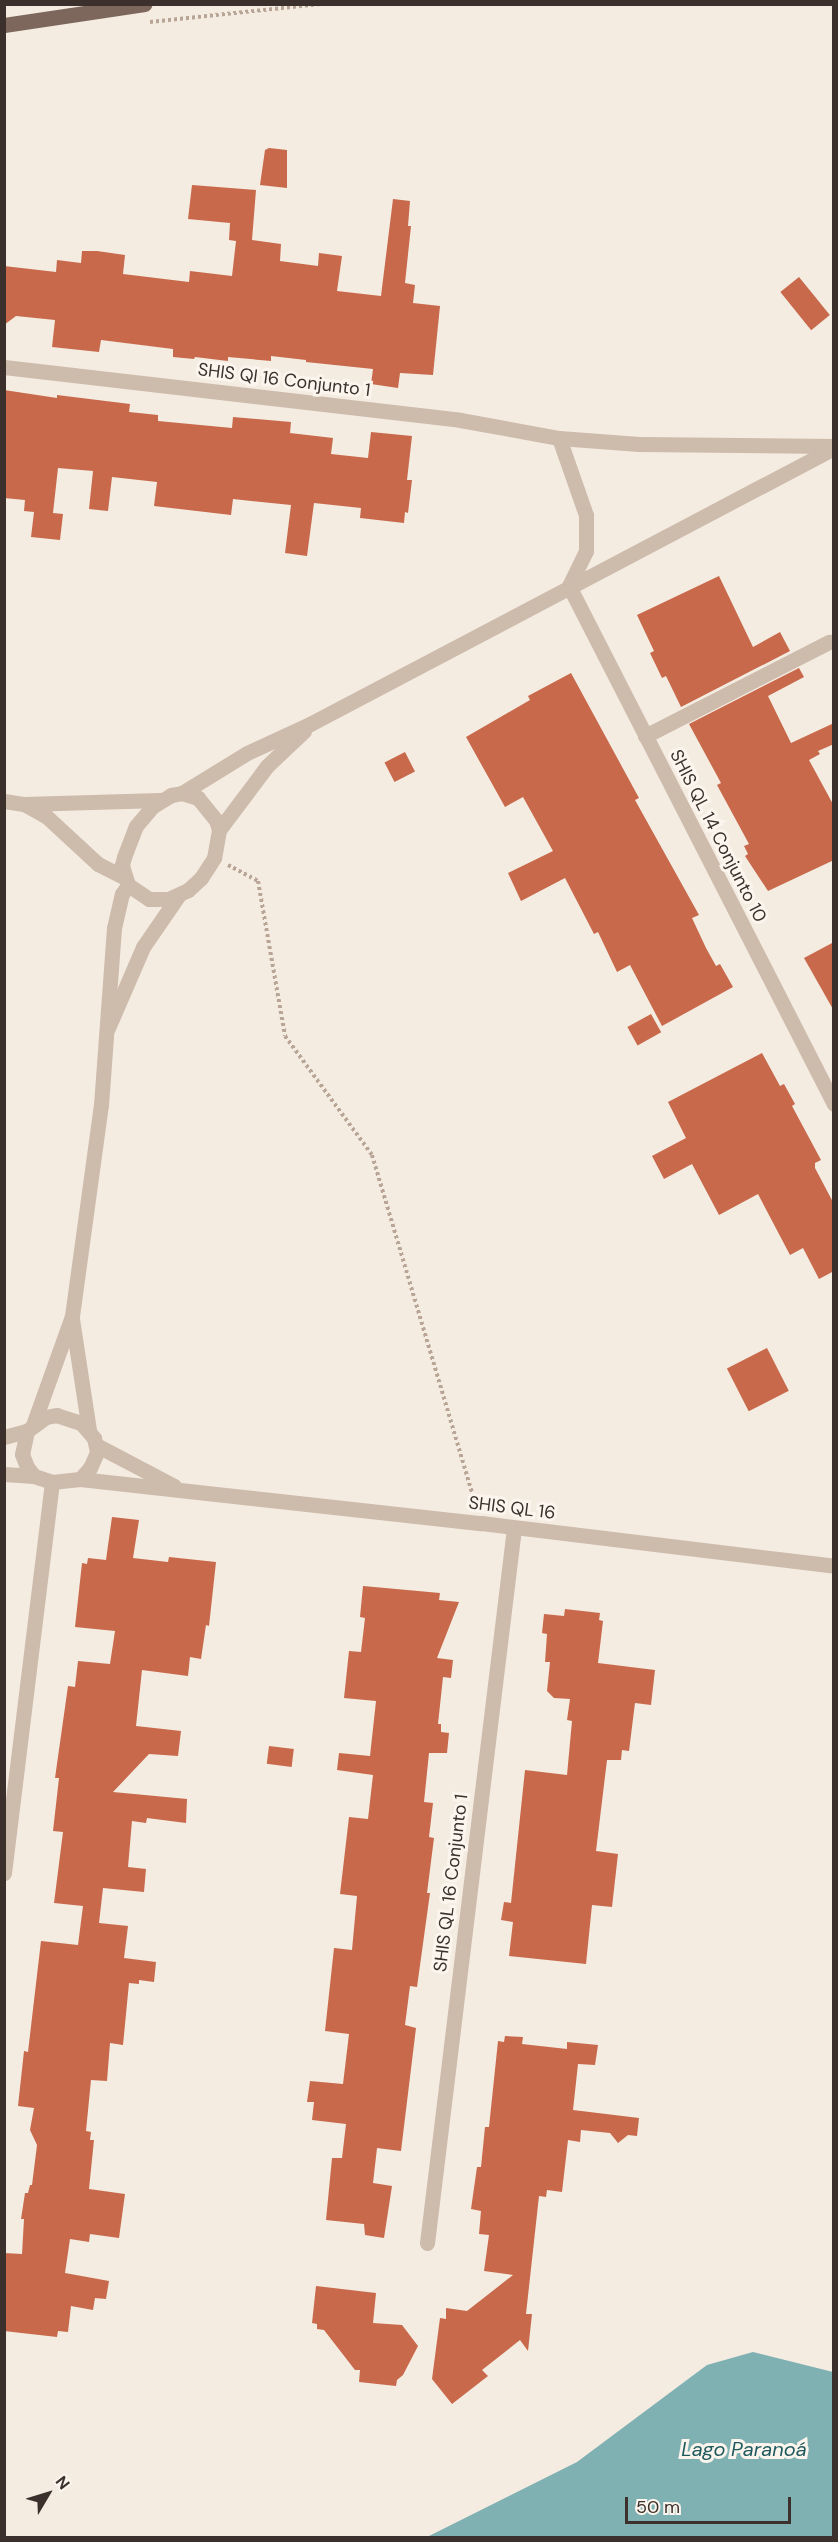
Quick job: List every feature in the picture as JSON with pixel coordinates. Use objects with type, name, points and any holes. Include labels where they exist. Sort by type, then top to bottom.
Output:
[{"type":"main road","points":[[4,25],[144,4]]},
{"type":"street","name":"SHIS QI 16 Conjunto 1","points":[[4,367],[460,420],[559,438],[639,444],[834,447]]},
{"type":"street","points":[[559,438],[586,515],[586,551],[569,586]]},
{"type":"street","points":[[4,801],[24,804],[160,800],[182,793],[248,753],[310,724],[834,447]]},
{"type":"street","name":"SHIS QL 14 Conjunto 10","points":[[569,586],[834,1104]]},
{"type":"street","points":[[645,736],[829,642]]},
{"type":"street","points":[[108,1028],[143,947],[178,896],[201,878],[214,858],[219,830],[256,778],[310,724]]},
{"type":"street","points":[[182,793],[198,798],[210,809],[219,830]]},
{"type":"street","points":[[34,1476],[22,1455],[72,1316],[101,1105],[108,1028],[106,1006],[114,927],[127,881],[122,865],[136,826],[160,800]]},
{"type":"street","points":[[24,804],[62,828],[98,864],[127,881],[149,899],[169,899],[178,896]]},
{"type":"street","points":[[4,1474],[34,1476],[52,1482],[80,1479],[90,1468],[96,1445],[89,1430],[72,1316]]},
{"type":"street","points":[[4,1437],[30,1428],[46,1417],[66,1416],[89,1430]]},
{"type":"street","name":"SHIS QL 16","points":[[96,1445],[185,1491]]},
{"type":"street","name":"SHIS QL 16","points":[[80,1479],[481,1523],[834,1566]]},
{"type":"street","points":[[4,1873],[52,1482]]},
{"type":"street","name":"SHIS QL 16 Conjunto 1","points":[[427,2242],[514,1528]]},
{"type":"path","points":[[139,23],[320,4]]},
{"type":"path","points":[[214,858],[258,880],[285,1036],[372,1155],[481,1523]]},
{"type":"water","name":"Lago Paranoá","points":[[753,2352],[833,2372],[833,2537],[427,2537],[577,2462],[707,2365]]},
{"type":"building","points":[[269,148],[287,150],[287,188],[260,185],[265,150]]},
{"type":"building","points":[[192,185],[256,190],[252,240],[281,244],[280,261],[318,266],[319,253],[342,256],[337,291],[381,296],[393,199],[410,201],[408,226],[411,226],[405,283],[415,285],[413,303],[440,306],[433,375],[400,373],[398,388],[371,384],[373,369],[271,356],[271,361],[228,357],[228,361],[173,357],[173,349],[101,340],[99,352],[52,347],[55,320],[16,316],[4,325],[4,266],[56,272],[57,260],[81,263],[82,251],[97,251],[125,255],[123,274],[189,282],[190,271],[232,276],[236,241],[229,240],[230,223],[188,219]]},
{"type":"building","points":[[799,277],[830,315],[811,330],[780,292]]},
{"type":"building","points":[[4,390],[57,398],[57,395],[130,404],[129,412],[158,415],[158,421],[232,428],[233,417],[291,422],[290,433],[333,438],[331,454],[368,458],[371,432],[412,436],[407,480],[412,480],[408,513],[405,512],[404,523],[360,518],[361,508],[314,503],[307,556],[285,553],[291,505],[233,499],[231,515],[154,506],[157,482],[112,477],[108,511],[89,509],[93,471],[58,468],[53,513],[63,514],[60,540],[31,537],[34,512],[24,511],[25,500],[4,498]]},
{"type":"building","points":[[719,576],[753,647],[780,632],[790,651],[681,707],[666,676],[662,678],[650,653],[654,651],[637,615]]},
{"type":"building","points":[[799,668],[804,677],[768,696],[791,743],[834,723],[834,744],[818,751],[820,754],[809,760],[834,806],[834,860],[768,891],[745,856],[748,854],[744,846],[749,844],[717,785],[721,783],[689,724]]},
{"type":"building","points":[[571,673],[639,798],[635,800],[699,915],[692,918],[706,948],[716,966],[720,964],[733,987],[662,1026],[630,965],[617,972],[598,932],[594,934],[565,878],[521,901],[508,873],[553,851],[523,797],[505,807],[466,737],[530,700],[528,696]]},
{"type":"building","points":[[405,752],[415,772],[394,782],[385,762]]},
{"type":"building","points":[[834,942],[834,1011],[804,958]]},
{"type":"building","points":[[651,1014],[661,1032],[638,1045],[627,1027]]},
{"type":"building","points":[[762,1053],[780,1086],[784,1084],[795,1104],[792,1106],[821,1160],[815,1163],[815,1168],[834,1204],[834,1271],[819,1279],[803,1248],[790,1255],[758,1194],[719,1215],[692,1164],[664,1179],[652,1156],[686,1138],[668,1102]]},
{"type":"building","points":[[767,1348],[789,1391],[749,1411],[727,1368]]},
{"type":"building","points":[[112,1517],[139,1520],[133,1558],[168,1562],[169,1557],[216,1562],[209,1626],[206,1625],[201,1659],[190,1657],[188,1676],[142,1670],[136,1726],[181,1731],[178,1756],[149,1754],[113,1792],[187,1799],[186,1823],[147,1818],[146,1823],[132,1821],[128,1867],[146,1869],[144,1892],[103,1888],[99,1923],[128,1926],[124,1958],[156,1962],[154,1982],[139,1980],[139,1984],[129,1983],[123,2045],[110,2043],[107,2081],[91,2080],[86,2131],[91,2132],[90,2140],[94,2140],[89,2189],[125,2194],[119,2238],[90,2234],[89,2242],[70,2239],[65,2273],[109,2281],[106,2299],[95,2298],[93,2310],[71,2306],[68,2332],[58,2331],[57,2337],[4,2331],[4,2253],[22,2254],[24,2219],[21,2219],[25,2193],[28,2193],[32,2185],[37,2145],[30,2130],[34,2108],[18,2106],[24,2051],[28,2052],[41,1941],[78,1945],[83,1906],[54,1903],[63,1832],[53,1831],[59,1778],[55,1778],[68,1686],[75,1687],[78,1661],[110,1664],[115,1631],[75,1627],[82,1563],[87,1564],[88,1558],[106,1560]]},
{"type":"building","points":[[363,1586],[440,1593],[439,1600],[459,1602],[437,1658],[453,1660],[451,1678],[443,1677],[438,1724],[441,1724],[441,1732],[449,1733],[447,1753],[429,1753],[424,1802],[433,1803],[429,1837],[434,1838],[427,1893],[430,1893],[417,1987],[410,1986],[405,2025],[416,2028],[401,2151],[377,2148],[373,2183],[392,2186],[384,2238],[365,2235],[364,2224],[326,2220],[332,2158],[342,2158],[346,2124],[312,2120],[314,2102],[307,2102],[310,2081],[343,2084],[349,2034],[325,2031],[334,1948],[352,1950],[357,1896],[340,1894],[349,1817],[368,1819],[373,1775],[337,1770],[339,1753],[370,1756],[376,1701],[344,1698],[349,1651],[361,1652],[365,1618],[360,1617]]},
{"type":"building","points":[[565,1609],[600,1613],[599,1620],[603,1621],[598,1663],[655,1670],[651,1705],[635,1703],[629,1751],[622,1750],[621,1760],[607,1760],[596,1851],[618,1854],[612,1907],[592,1905],[586,1964],[509,1956],[513,1922],[501,1920],[504,1902],[511,1903],[525,1770],[567,1775],[572,1721],[567,1720],[570,1699],[554,1698],[547,1691],[550,1662],[545,1662],[547,1634],[542,1633],[544,1614],[564,1616]]},
{"type":"building","points":[[269,1746],[294,1749],[292,1767],[267,1764]]},
{"type":"building","points":[[505,2036],[523,2037],[522,2044],[567,2049],[567,2042],[598,2045],[595,2065],[578,2064],[573,2110],[639,2118],[637,2136],[628,2135],[618,2143],[610,2133],[581,2130],[580,2142],[568,2140],[562,2192],[547,2190],[546,2197],[539,2196],[526,2314],[532,2314],[528,2351],[520,2340],[482,2370],[488,2376],[452,2404],[432,2379],[440,2318],[446,2319],[446,2308],[467,2311],[513,2275],[484,2271],[489,2235],[479,2234],[481,2211],[471,2209],[477,2167],[481,2167],[485,2127],[489,2127],[498,2041],[504,2042]]},
{"type":"building","points":[[316,2286],[376,2293],[373,2323],[402,2325],[418,2346],[403,2375],[397,2380],[396,2386],[359,2382],[360,2370],[355,2370],[324,2330],[317,2329],[317,2324],[312,2323]]}]
